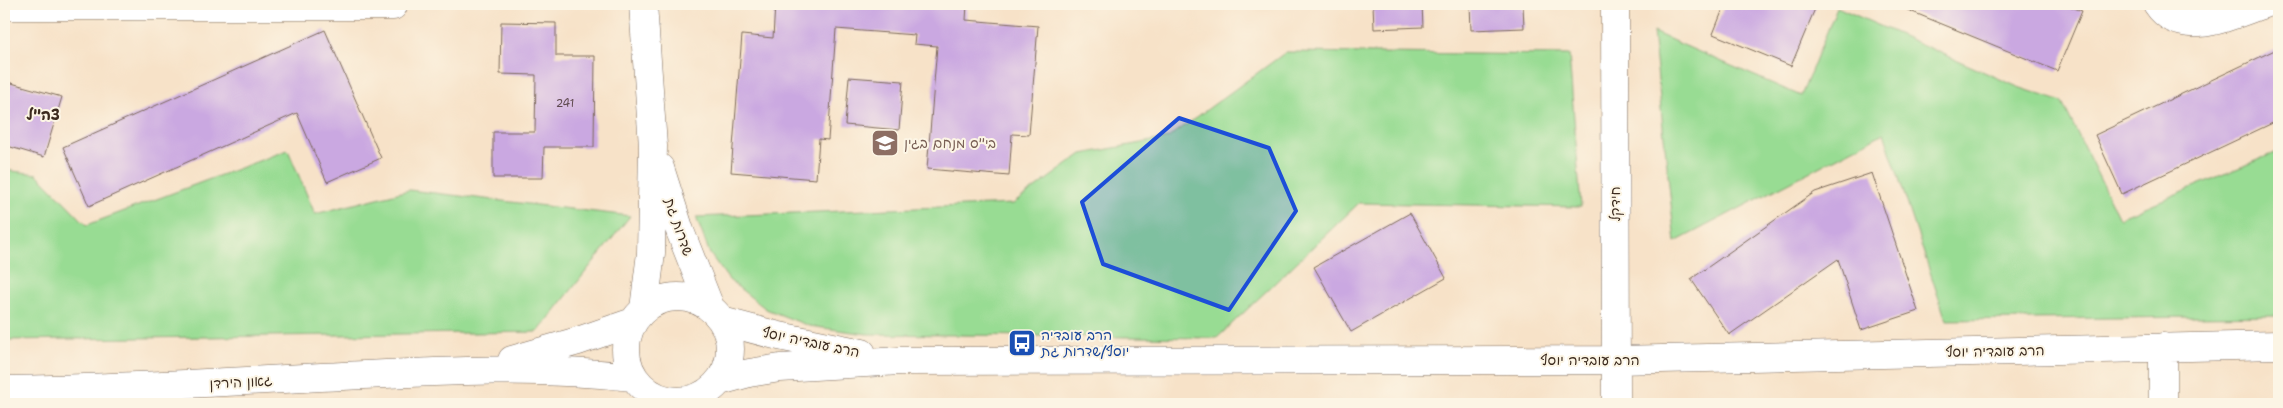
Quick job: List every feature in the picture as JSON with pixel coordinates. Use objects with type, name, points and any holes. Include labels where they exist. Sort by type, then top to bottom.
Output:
[{"type":"street","name":"שדרות גת","points":[[638,315],[651,253],[653,146],[643,4]]},
{"type":"street","name":"חידקל","points":[[1614,4],[1616,404]]},
{"type":"street","points":[[2157,4],[2168,17],[2183,23],[2196,24],[2212,21],[2264,4]]},
{"type":"street","points":[[4,6],[393,6]]},
{"type":"street","name":"שדרות גת","points":[[653,146],[680,231],[716,314]]},
{"type":"street","points":[[677,296],[694,299],[716,314],[726,329],[730,347],[728,365],[706,394],[686,401],[672,402],[642,391],[627,364],[625,350],[627,335],[638,315],[659,300],[677,296]]},
{"type":"street","name":"הרב עובדיה יוסף","points":[[716,314],[779,336],[900,361]]},
{"type":"street","name":"גאון הירדן","points":[[479,369],[578,341],[638,315]]},
{"type":"street","name":"הרב עובדיה יוסף","points":[[706,394],[749,373],[780,368],[900,361],[1616,360],[2279,345]]},
{"type":"street","points":[[2163,347],[2163,404]]},
{"type":"street","name":"גאון הירדן","points":[[4,390],[128,396],[479,369],[555,370],[642,391]]},
{"type":"highlighted area","points":[[1179,118],[1269,148],[1296,211],[1229,310],[1103,264],[1082,202]]},
{"type":"green space","points":[[1837,7],[2018,87],[2062,102],[2119,218],[2279,151],[2279,316],[1946,320],[1884,133],[1675,242],[1653,32],[1801,96]]},
{"type":"green space","points":[[1286,52],[1569,55],[1581,207],[1359,203],[1217,338],[867,334],[809,326],[766,309],[729,280],[710,254],[696,217],[1013,204],[1082,154],[1168,138]]},
{"type":"green space","points":[[288,150],[315,214],[409,190],[630,216],[538,332],[4,340],[4,170],[37,174],[87,225]]},
{"type":"building","points":[[775,4],[967,4],[966,20],[1038,26],[1029,135],[1012,134],[1009,176],[927,169],[937,46],[914,44],[915,35],[836,29],[828,140],[819,139],[816,179],[731,172],[742,35],[773,38]]},
{"type":"building","points":[[1373,4],[1422,4],[1423,27],[1374,29]]},
{"type":"building","points":[[1470,4],[1523,4],[1524,28],[1471,30]]},
{"type":"building","points":[[1725,4],[1817,4],[1791,66],[1713,34]]},
{"type":"building","points":[[1893,4],[2064,4],[2082,11],[2057,71]]},
{"type":"building","points":[[501,22],[556,23],[556,56],[595,56],[594,147],[544,147],[543,178],[493,178],[493,132],[535,132],[536,75],[500,74]]},
{"type":"building","points":[[325,30],[381,158],[327,182],[297,113],[89,206],[63,147]]},
{"type":"building","points":[[2279,48],[2279,120],[2122,194],[2095,135]]},
{"type":"building","points":[[849,77],[903,81],[899,130],[845,125]]},
{"type":"building","points":[[4,81],[62,97],[44,157],[4,145]]},
{"type":"building","points":[[1872,173],[1918,311],[1861,330],[1838,259],[1729,335],[1691,279],[1815,192]]},
{"type":"building","points":[[1410,213],[1446,278],[1351,332],[1314,267]]},
{"type":"building","points":[[1881,400],[1881,404],[1854,404],[1854,403]]},
{"type":"place","name":"בי\"ס מנחם בגין","points":[[885,143]]},
{"type":"place","name":"הרב עובדיה יוסף/שדרות גת","points":[[1022,343]]},
{"type":"district","name":"צה\"ל","points":[[43,115]]}]
